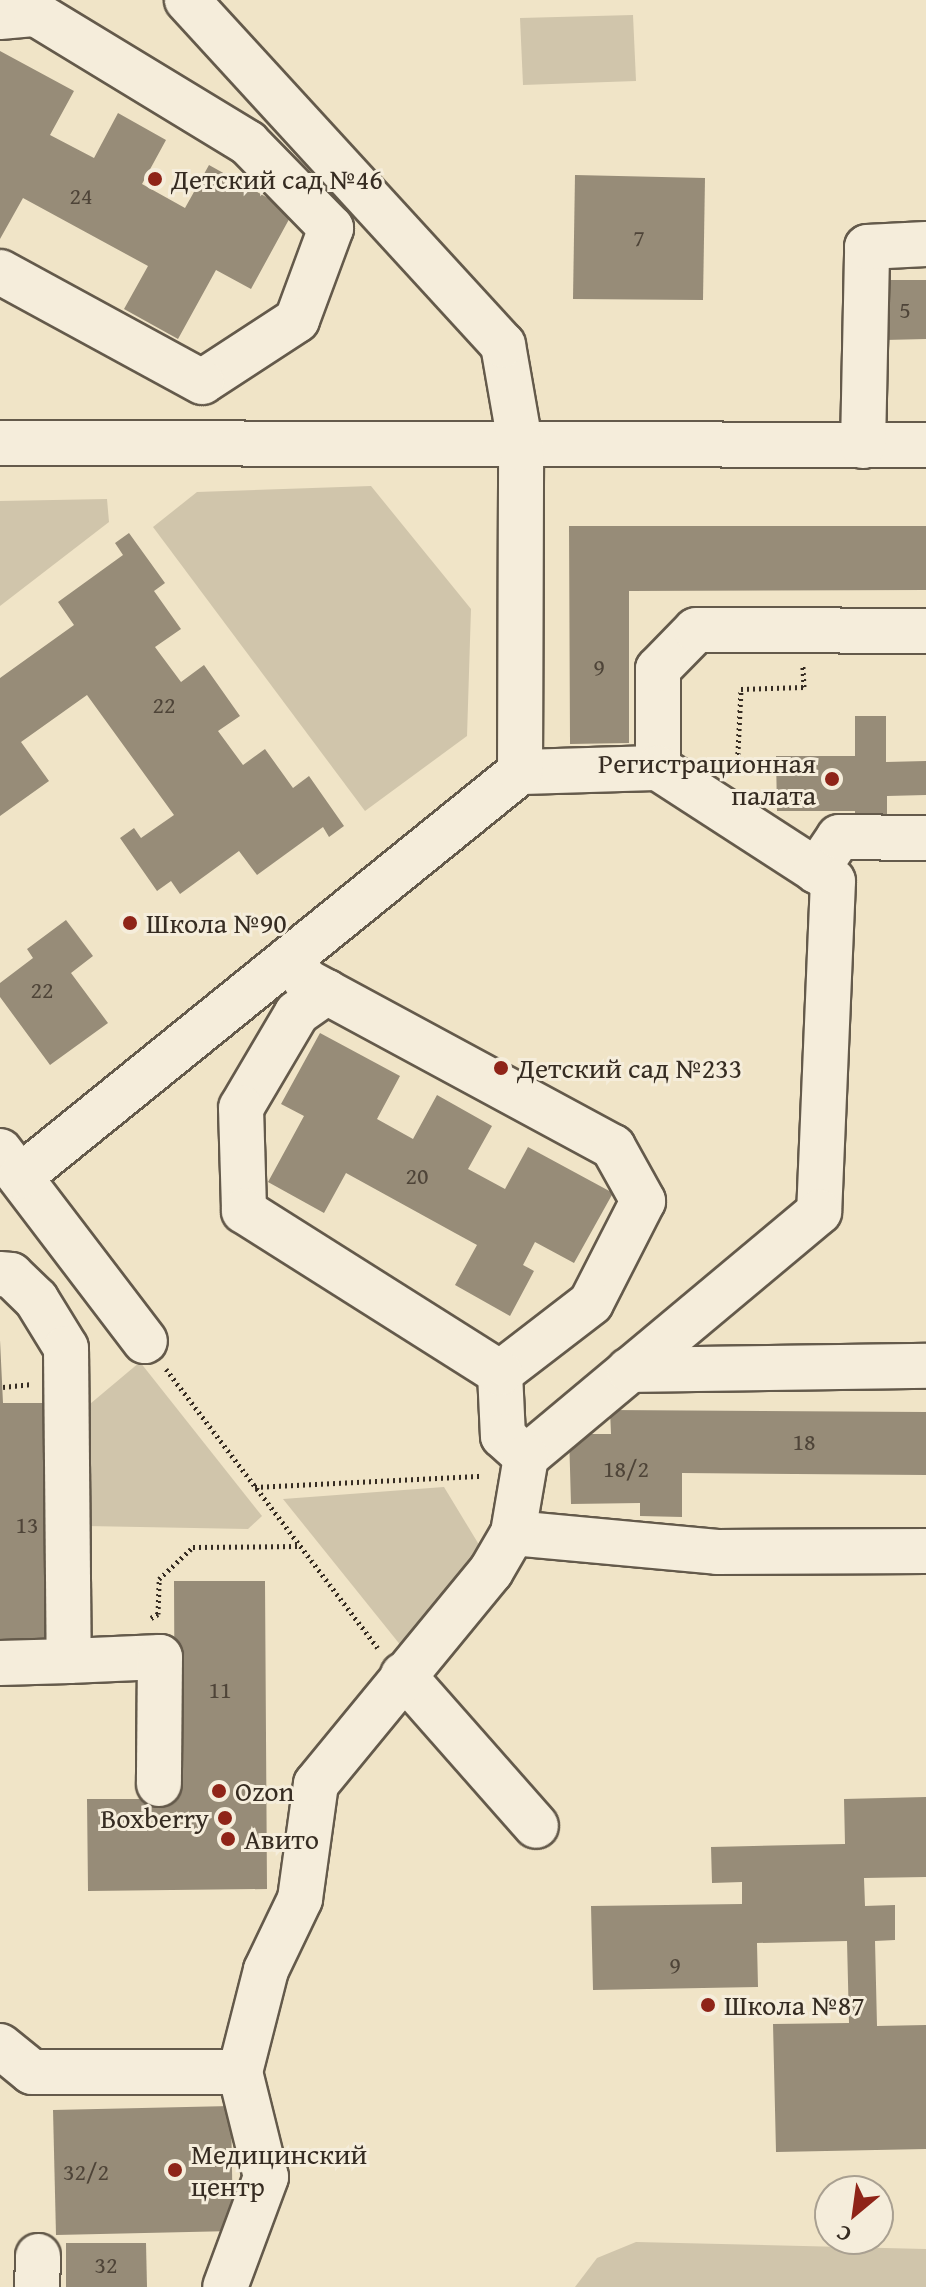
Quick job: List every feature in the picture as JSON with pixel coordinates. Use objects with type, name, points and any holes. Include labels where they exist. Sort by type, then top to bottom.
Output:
[{"type":"street","points":[[187,0],[503,345],[521,448],[520,772]]},
{"type":"street","points":[[0,17],[36,14],[77,17],[248,143],[331,228],[297,320],[202,382],[0,272]]},
{"type":"street","points":[[863,446],[867,247],[926,244]]},
{"type":"street","points":[[0,443],[521,448],[926,445]]},
{"type":"street","points":[[658,768],[658,669],[696,630],[926,631]]},
{"type":"street","points":[[145,1341],[10,1164],[289,959],[520,772],[658,768],[833,881],[819,1212],[629,1370],[525,1466],[513,1533],[491,1571],[316,1784],[300,1899],[266,1970],[240,2072],[266,2177],[225,2287]]},
{"type":"street","points":[[816,871],[839,837],[926,838]]},
{"type":"street","points":[[289,959],[306,981],[613,1147],[643,1201],[591,1303],[500,1373]]},
{"type":"street","points":[[327,992],[297,1013],[241,1108],[244,1211],[500,1373]]},
{"type":"street","points":[[0,1274],[11,1275],[36,1299],[66,1348],[69,1661]]},
{"type":"street","points":[[629,1370],[926,1366]]},
{"type":"street","points":[[500,1373],[503,1436],[525,1466]]},
{"type":"street","points":[[513,1533],[717,1552],[926,1551]]},
{"type":"street","points":[[0,1663],[160,1657],[159,1784]]},
{"type":"street","points":[[403,1675],[536,1826]]},
{"type":"street","points":[[0,2046],[32,2072],[240,2072]]},
{"type":"path","points":[[734,817],[741,689],[804,687],[800,631]]},
{"type":"path","points":[[145,1341],[299,1546],[403,1675]]},
{"type":"path","points":[[255,1487],[525,1466]]},
{"type":"path","points":[[145,1621],[158,1614],[159,1579],[193,1547],[299,1546]]},
{"type":"shaded area","points":[[633,15],[636,81],[523,85],[520,18]]},
{"type":"shaded area","points":[[371,486],[471,609],[467,736],[365,811],[153,527],[197,492]]},
{"type":"shaded area","points":[[107,499],[109,522],[0,606],[0,501]]},
{"type":"shaded area","points":[[140,1362],[262,1516],[248,1529],[86,1526],[84,1409]]},
{"type":"shaded area","points":[[444,1487],[481,1548],[406,1652],[283,1499]]},
{"type":"shaded area","points":[[636,2242],[814,2246],[814,2255],[894,2255],[894,2248],[926,2249],[926,2287],[575,2287],[597,2258]]},
{"type":"building","points":[[0,51],[74,91],[50,135],[94,158],[118,113],[166,140],[142,184],[185,208],[209,165],[293,212],[251,289],[216,270],[178,339],[124,309],[148,266],[23,198],[0,239]]},
{"type":"building","points":[[575,175],[705,178],[703,300],[573,299]]},
{"type":"building","points":[[884,280],[926,280],[926,339],[885,340]]},
{"type":"building","points":[[569,526],[926,526],[926,590],[629,591],[629,743],[570,744]]},
{"type":"building","points":[[129,533],[165,583],[154,591],[181,629],[155,647],[181,682],[204,665],[240,716],[218,731],[243,765],[265,749],[293,788],[309,776],[344,826],[329,837],[323,827],[257,875],[239,851],[180,894],[171,881],[157,891],[120,838],[134,828],[141,838],[174,815],[87,695],[21,742],[49,781],[0,816],[0,678],[74,625],[58,602],[123,555],[115,543]]},
{"type":"building","name":"Регистрационная палата","points":[[855,716],[886,716],[886,762],[926,761],[926,795],[887,796],[887,823],[855,824],[855,811],[777,811],[776,756],[855,756]]},
{"type":"building","points":[[66,920],[93,956],[71,973],[108,1023],[50,1065],[0,997],[0,983],[33,958],[27,949]]},
{"type":"building","points":[[320,1033],[400,1076],[377,1119],[413,1139],[437,1095],[492,1126],[468,1169],[505,1189],[528,1147],[613,1193],[574,1263],[535,1242],[523,1265],[534,1271],[510,1316],[455,1285],[477,1245],[346,1173],[324,1213],[268,1182],[304,1116],[281,1104]]},
{"type":"building","points":[[0,1340],[3,1403],[54,1403],[56,1647],[0,1648]]},
{"type":"building","points":[[610,1410],[926,1412],[926,1475],[682,1473],[682,1517],[640,1516],[640,1503],[571,1504],[569,1434],[611,1434]]},
{"type":"building","points":[[174,1581],[265,1581],[267,1889],[88,1891],[87,1799],[175,1799]]},
{"type":"building","points":[[926,1797],[926,1877],[864,1878],[865,1906],[895,1905],[895,1940],[875,1941],[877,2026],[926,2025],[926,2149],[776,2152],[773,2024],[849,2023],[847,1941],[757,1943],[758,1987],[593,1990],[591,1906],[742,1904],[742,1882],[712,1883],[711,1847],[845,1844],[844,1799]]},
{"type":"building","name":"Медицинский центр","points":[[231,2106],[233,2231],[56,2235],[53,2110]]},
{"type":"building","points":[[66,2243],[146,2243],[147,2287],[66,2287]]},
{"type":"place","name":"Детский сад №46","points":[[155,179]]},
{"type":"place","name":"Регистрационная палата","points":[[832,779]]},
{"type":"place","name":"Школа №90","points":[[130,923]]},
{"type":"place","name":"Детский сад №233","points":[[501,1068]]},
{"type":"place","name":"Ozon","points":[[219,1791]]},
{"type":"place","name":"Boxberry","points":[[225,1818]]},
{"type":"place","name":"Авито","points":[[228,1839]]},
{"type":"place","name":"Школа №87","points":[[708,2005]]},
{"type":"place","name":"Медицинский центр","points":[[175,2170]]}]
